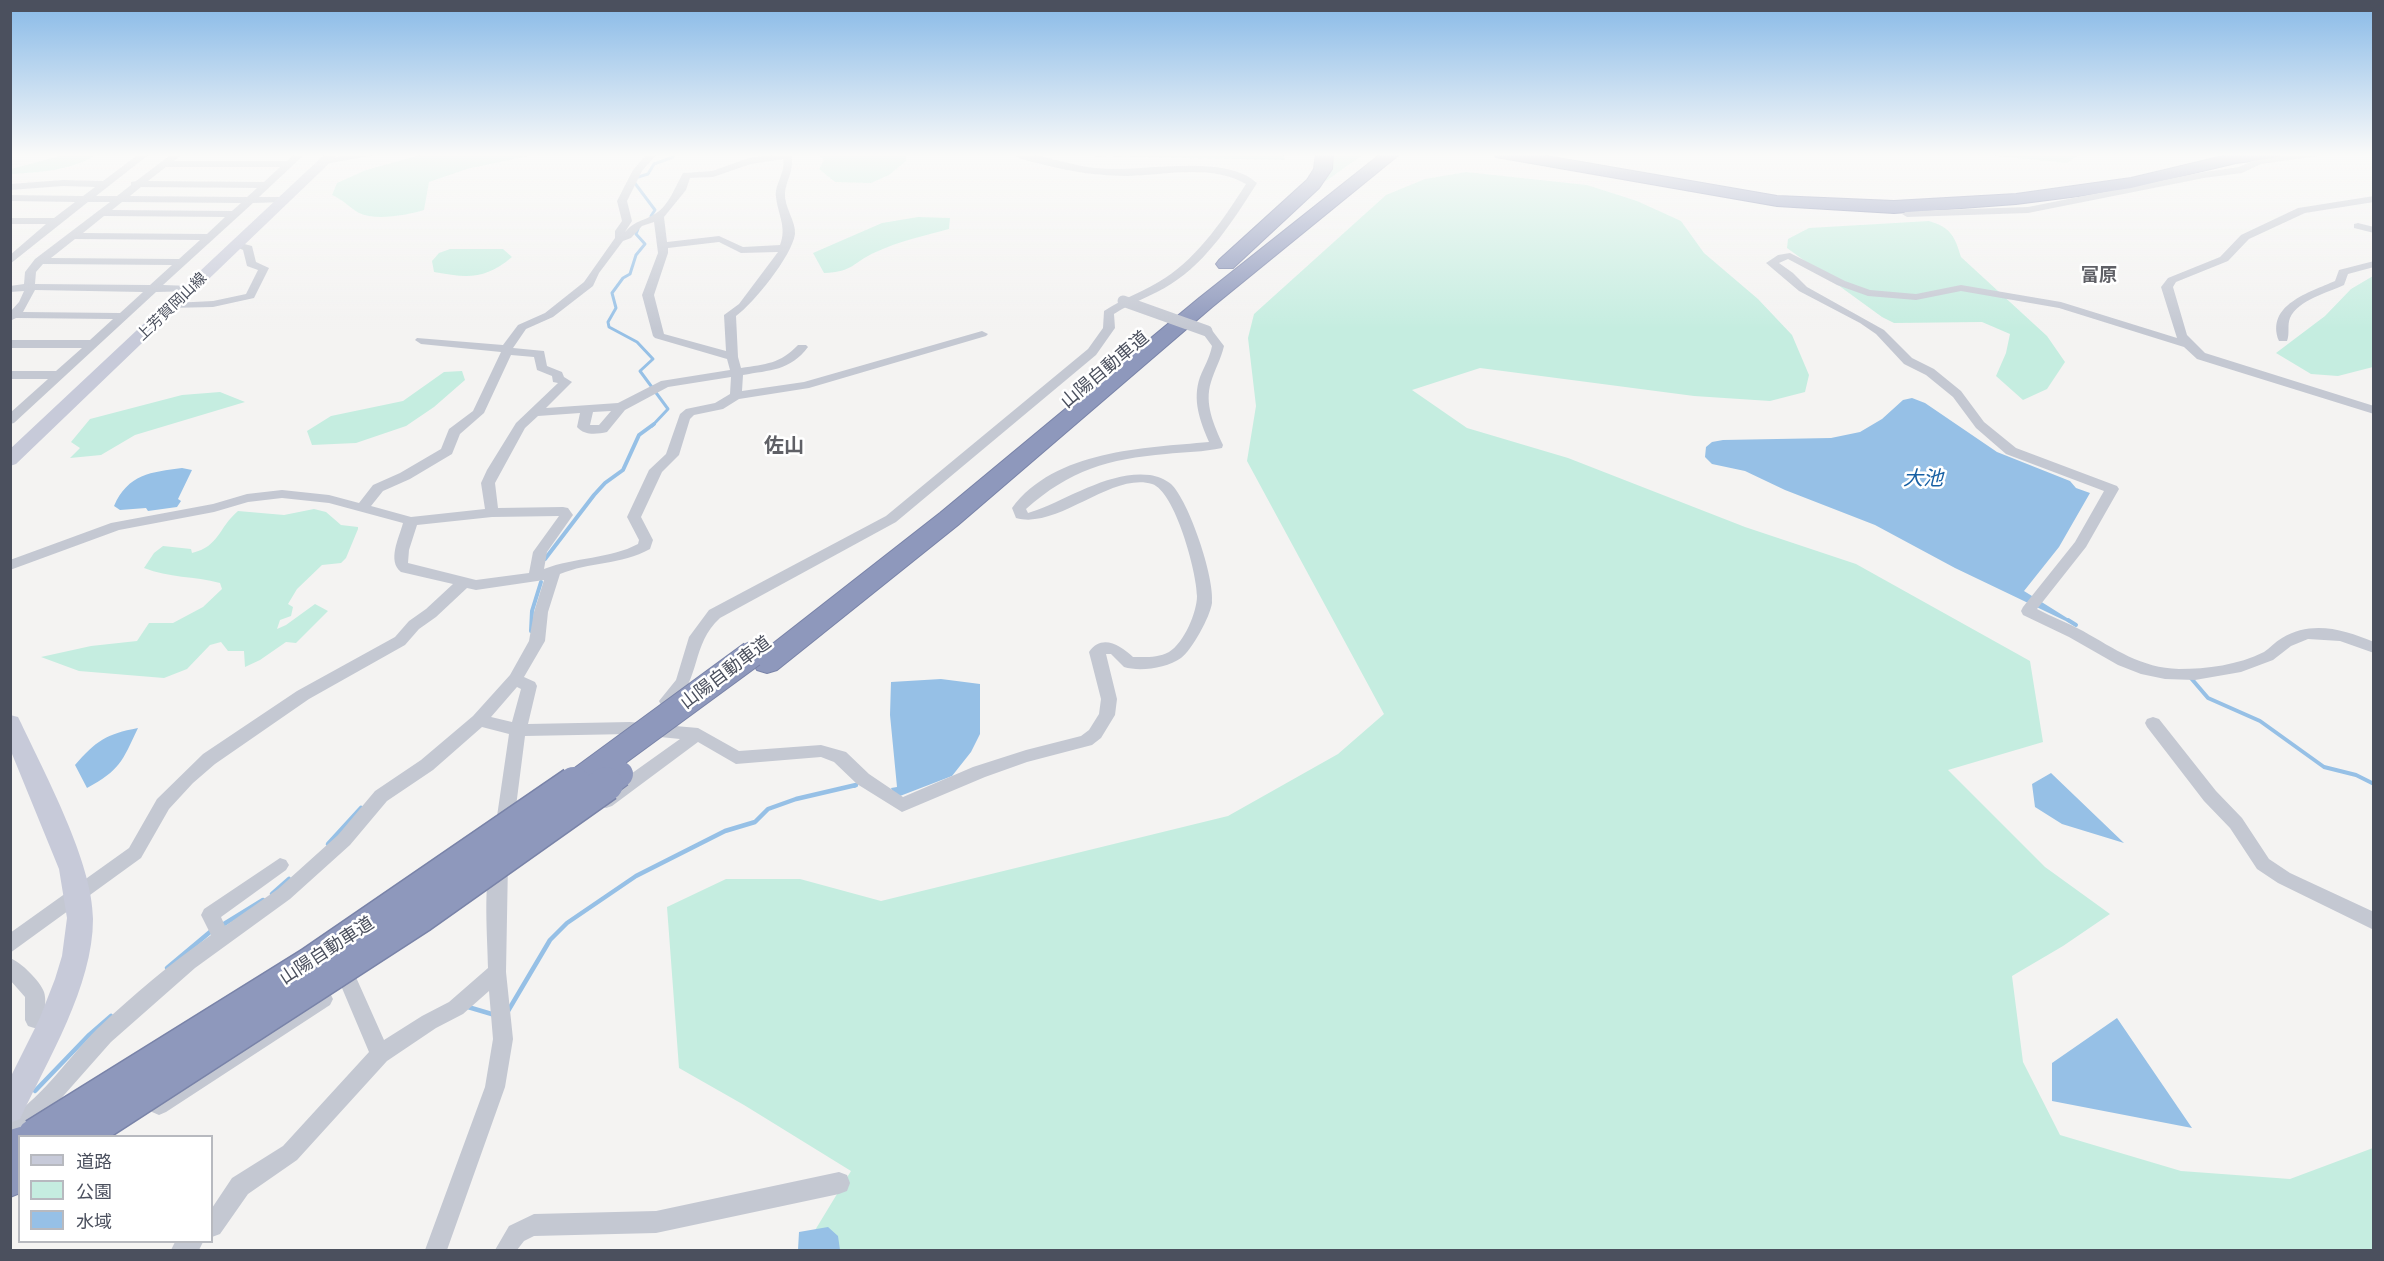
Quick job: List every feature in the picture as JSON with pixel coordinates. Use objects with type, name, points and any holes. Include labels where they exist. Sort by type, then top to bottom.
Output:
[{"type":"highway","points":[[1181,306],[1284,212]]},
{"type":"highway","name":"山陽自動車道","points":[[37,1135],[255,998],[466,861],[760,659],[931,513],[1297,212]]},
{"type":"highway","name":"山陽自動車道","points":[[83,1135],[288,1004],[478,877],[760,659],[949,519],[1205,303],[1318,212]]},
{"type":"main road","name":"上芳賀岡山線","points":[[10,460],[271,212]]},
{"type":"main road","points":[[10,723],[72,866],[78,894],[80,934],[69,975],[10,1109]]},
{"type":"street","points":[[10,261],[68,212]]},
{"type":"street","points":[[10,420],[237,212]]},
{"type":"street","points":[[363,507],[378,488],[405,476],[447,451],[454,432],[478,413],[506,350],[522,327],[549,315],[589,284],[594,273],[620,238],[620,231],[627,221],[625,212]]},
{"type":"street","points":[[620,238],[627,236],[638,224],[659,217],[663,212]]},
{"type":"street","points":[[736,396],[737,373],[732,357],[730,315],[743,306],[784,248],[790,233],[784,212]]},
{"type":"street","points":[[630,728],[681,690],[694,641],[706,621],[718,611],[891,519],[1092,352],[1109,328],[1108,313],[1123,302],[1170,280],[1203,248],[1232,212]]},
{"type":"street","points":[[1907,214],[1972,212]]},
{"type":"street","points":[[2298,212],[2245,237],[2224,259],[2172,280],[2167,287],[2185,344],[2189,349],[2214,361],[2312,389],[2333,399],[2373,410]]},
{"type":"street","points":[[13,316],[26,301],[30,287],[29,273],[39,261],[100,213],[235,214]]},
{"type":"street","points":[[659,217],[663,253],[648,295],[659,336],[732,357]]},
{"type":"street","points":[[10,221],[56,221]]},
{"type":"street","points":[[2358,226],[2373,230]]},
{"type":"street","points":[[70,236],[209,237]]},
{"type":"street","points":[[662,246],[719,239],[745,250],[784,248]]},
{"type":"street","points":[[10,244],[28,244]]},
{"type":"street","points":[[173,306],[213,304],[250,296],[264,268],[251,264],[248,248],[237,245]]},
{"type":"street","points":[[2185,344],[2061,305],[1961,288],[1916,297],[1876,294],[1840,283],[1790,256],[1782,257],[1771,263],[1789,275],[1803,289],[1880,332],[1908,361],[1930,372],[1956,394],[1980,425],[2011,451],[2112,489],[2081,544],[2028,611],[2079,636],[2122,662],[2152,672],[2206,672],[2235,667],[2270,656],[2288,641],[2317,632],[2340,634],[2373,648]]},
{"type":"street","points":[[39,261],[182,262]]},
{"type":"street","points":[[2283,339],[2283,321],[2288,311],[2296,303],[2340,283],[2343,272],[2373,264]]},
{"type":"street","points":[[10,289],[30,287],[191,289]]},
{"type":"street","points":[[479,720],[518,730],[630,728],[698,734],[736,758],[821,751],[840,757],[863,779],[902,805],[979,772],[1026,756],[1086,741],[1095,734],[1107,715],[1109,699],[1097,652],[1103,648],[1115,649],[1129,663],[1157,660],[1178,653],[1205,604],[1204,583],[1195,550],[1172,493],[1157,480],[1145,478],[1119,482],[1041,514],[1028,516],[1021,514],[1019,508],[1057,478],[1114,454],[1217,445],[1204,414],[1201,400],[1204,382],[1216,358],[1218,346],[1207,331],[1123,302]]},
{"type":"street","points":[[13,316],[124,315]]},
{"type":"street","points":[[411,521],[402,550],[401,565],[406,569],[476,585],[544,575],[575,564],[602,562],[630,554],[645,546],[646,540],[634,517],[637,509],[656,470],[672,455],[684,417],[690,412],[719,406],[736,396],[805,385],[982,334]]},
{"type":"street","points":[[421,340],[540,354],[541,368],[554,372],[558,375],[557,379],[566,382],[519,426],[488,483],[492,513]]},
{"type":"street","points":[[10,344],[93,344]]},
{"type":"street","points":[[536,412],[621,407],[665,384],[779,364],[791,359],[802,347]]},
{"type":"street","points":[[10,375],[60,375]]},
{"type":"street","points":[[587,409],[583,427],[596,429],[606,427],[621,407]]},
{"type":"street","points":[[10,408],[24,408]]},
{"type":"street","points":[[10,565],[116,526],[214,508],[254,497],[282,494],[329,499],[411,521],[492,513],[563,511],[566,515],[540,552],[544,575],[537,641],[515,679],[479,720],[427,765],[381,796],[344,840],[284,894],[188,962],[104,1036],[35,1113],[10,1130]]},
{"type":"street","points":[[10,945],[26,930],[135,853],[163,804],[187,778],[209,759],[303,695],[400,640],[464,582]]},
{"type":"street","points":[[436,1251],[495,1087],[503,1039],[497,972],[497,881],[518,730],[529,686],[515,679]]},
{"type":"street","points":[[2153,723],[2210,796],[2236,823],[2263,864],[2284,878],[2356,911],[2373,922]]},
{"type":"street","points":[[110,1135],[235,1058],[497,881],[698,734]]},
{"type":"street","points":[[222,938],[210,915],[280,865]]},
{"type":"street","points":[[10,966],[35,994],[35,1020],[51,1020]]},
{"type":"street","points":[[213,1225],[240,1186],[290,1153],[379,1051],[460,1005],[497,972]]},
{"type":"street","points":[[348,981],[379,1051]]},
{"type":"street","points":[[506,1251],[513,1237],[521,1229],[534,1225],[656,1222],[839,1183]]},
{"type":"green space","points":[[357,212],[417,212],[382,217]]},
{"type":"green space","points":[[1367,212],[1661,212],[1681,221],[1704,253],[1758,299],[1792,335],[1809,375],[1805,392],[1770,401],[1694,396],[1480,368],[1412,390],[1467,428],[1568,458],[1745,527],[1856,564],[2030,661],[2043,742],[1948,770],[2045,867],[2110,914],[2063,946],[2012,976],[2023,1062],[2060,1135],[2181,1171],[2290,1179],[2373,1148],[2373,1250],[803,1250],[851,1171],[679,1068],[667,907],[726,879],[800,879],[881,901],[1228,816],[1338,754],[1384,714],[1247,461],[1256,406],[1248,338],[1254,314]]},
{"type":"green space","points":[[918,217],[950,218],[949,229],[894,245],[842,271],[824,273],[813,253],[882,223]]},
{"type":"green space","points":[[1929,221],[1947,229],[1954,238],[1961,257],[2047,336],[2065,362],[2047,389],[2023,400],[1996,376],[2006,353],[2010,334],[1982,322],[1894,323],[1882,317],[1787,248],[1788,239],[1809,228]]},
{"type":"green space","points":[[450,249],[503,249],[512,257],[493,270],[475,275],[434,272],[432,261],[439,253]]},
{"type":"green space","points":[[2373,276],[2373,367],[2338,376],[2311,374],[2276,353],[2325,316],[2351,289]]},
{"type":"green space","points":[[462,371],[465,380],[434,407],[406,426],[356,443],[312,445],[307,431],[331,416],[403,401],[444,372]]},
{"type":"green space","points":[[220,392],[245,402],[135,435],[101,455],[70,458],[80,448],[71,442],[90,419],[182,395]]},
{"type":"green space","points":[[314,509],[326,512],[341,525],[358,527],[358,529],[346,558],[341,563],[322,565],[297,589],[288,604],[293,607],[291,616],[280,620],[277,629],[315,604],[328,611],[296,643],[286,642],[260,660],[245,667],[244,651],[228,651],[221,642],[210,645],[187,669],[164,678],[79,671],[41,657],[91,646],[137,641],[149,623],[173,623],[203,607],[222,589],[220,583],[163,574],[144,568],[154,553],[163,546],[191,549],[192,553],[201,550],[214,541],[238,511],[284,515]]},
{"type":"water","name":"大池","points":[[1912,398],[1925,403],[1997,452],[2070,481],[2076,488],[2090,493],[2059,547],[2024,591],[2072,621],[2072,624],[1955,568],[1875,525],[1785,490],[1745,471],[1712,464],[1705,457],[1706,447],[1712,442],[1723,440],[1831,438],[1860,432],[1882,419],[1903,400]]},
{"type":"water","points":[[182,468],[192,470],[178,499],[181,501],[177,507],[148,511],[146,508],[120,510],[114,506],[126,487],[133,481],[151,473]]},
{"type":"water","points":[[941,679],[980,684],[980,734],[971,752],[952,776],[900,796],[893,793],[891,788],[897,787],[890,715],[891,682]]},
{"type":"water","points":[[138,728],[119,764],[107,776],[87,788],[75,765],[102,740]]},
{"type":"water","points":[[2051,773],[2124,843],[2062,824],[2035,807],[2032,784]]},
{"type":"water","points":[[2117,1018],[2192,1128],[2052,1101],[2052,1063]]},
{"type":"water","points":[[828,1227],[838,1236],[840,1250],[798,1250],[799,1232]]},
{"type":"waterway","points":[[651,216],[654,212]]},
{"type":"waterway","points":[[638,229],[636,234],[645,244],[636,255],[630,274],[623,278],[612,293],[616,308],[608,322],[609,327],[637,342],[653,359],[640,371],[668,409],[654,424]]},
{"type":"waterway","points":[[545,559],[594,495],[605,483],[623,470],[639,435],[654,424]]},
{"type":"waterway","points":[[531,631],[532,611],[541,582]]},
{"type":"waterway","points":[[2068,620],[2076,625]]},
{"type":"waterway","points":[[2190,677],[2208,698],[2260,721],[2324,767],[2356,775],[2374,784]]},
{"type":"waterway","points":[[508,1011],[550,940],[567,923],[636,876],[725,831],[755,822],[768,809],[796,799],[856,785],[854,786]]},
{"type":"waterway","points":[[328,844],[361,808]]},
{"type":"waterway","points":[[272,894],[289,879]]},
{"type":"waterway","points":[[224,924],[263,900]]},
{"type":"waterway","points":[[167,968],[210,932]]},
{"type":"waterway","points":[[468,1007],[495,1015]]},
{"type":"waterway","points":[[35,1091],[88,1036],[111,1016]]},
{"type":"district","name":"富原","points":[[2099,276]]},
{"type":"district","name":"佐山","points":[[784,446]]}]
